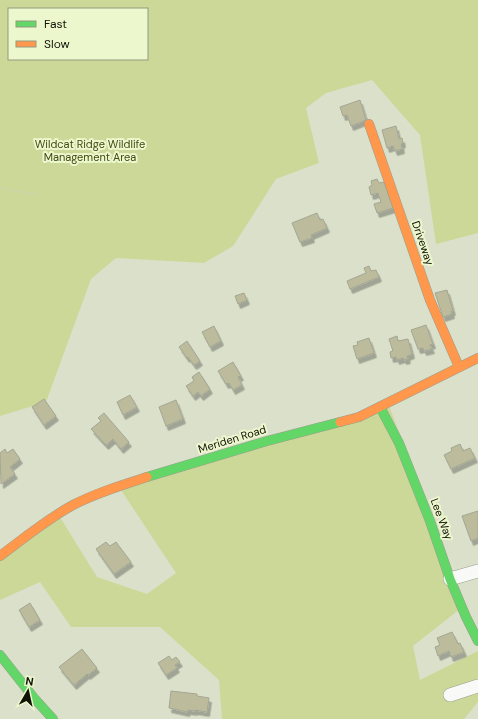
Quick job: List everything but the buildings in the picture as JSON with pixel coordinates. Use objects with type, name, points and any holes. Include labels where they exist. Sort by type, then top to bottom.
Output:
[{"type":"street","name":"Driveway","points":[[369,124],[430,300],[459,368]]},
{"type":"street","name":"Meriden Road","points":[[0,556],[41,524],[73,505],[114,487],[267,441],[359,417],[478,358]]},
{"type":"street","name":"Lee Way","points":[[380,407],[399,443],[430,521],[450,579],[478,642]]},
{"type":"street","points":[[450,579],[478,571]]},
{"type":"street","points":[[0,655],[34,698],[53,719]]},
{"type":"street","points":[[450,695],[478,686]]},
{"type":"path","points":[[0,188],[36,195]]},
{"type":"green space","name":"Wildcat Ridge Wildlife Management Area","points":[[0,0],[478,0],[478,233],[436,244],[420,135],[372,80],[326,93],[306,108],[319,163],[276,179],[233,246],[204,263],[116,258],[91,279],[46,402],[0,416]]},
{"type":"green space","points":[[389,406],[465,605],[413,646],[420,680],[478,651],[478,702],[464,719],[222,719],[219,680],[160,627],[71,627],[40,582],[0,600],[0,555],[58,514],[97,577],[147,594],[176,573],[119,487]]},
{"type":"traffic: fast","points":[[380,407],[399,443],[430,521],[450,579],[478,641]]},
{"type":"traffic: fast","points":[[147,477],[267,441],[340,422]]},
{"type":"traffic: fast","points":[[0,655],[34,698],[53,719]]},
{"type":"traffic: slow","points":[[369,124],[430,300],[459,367]]},
{"type":"traffic: slow","points":[[340,422],[359,417],[478,358]]},
{"type":"traffic: slow","points":[[0,556],[63,510],[100,493],[147,477]]}]
